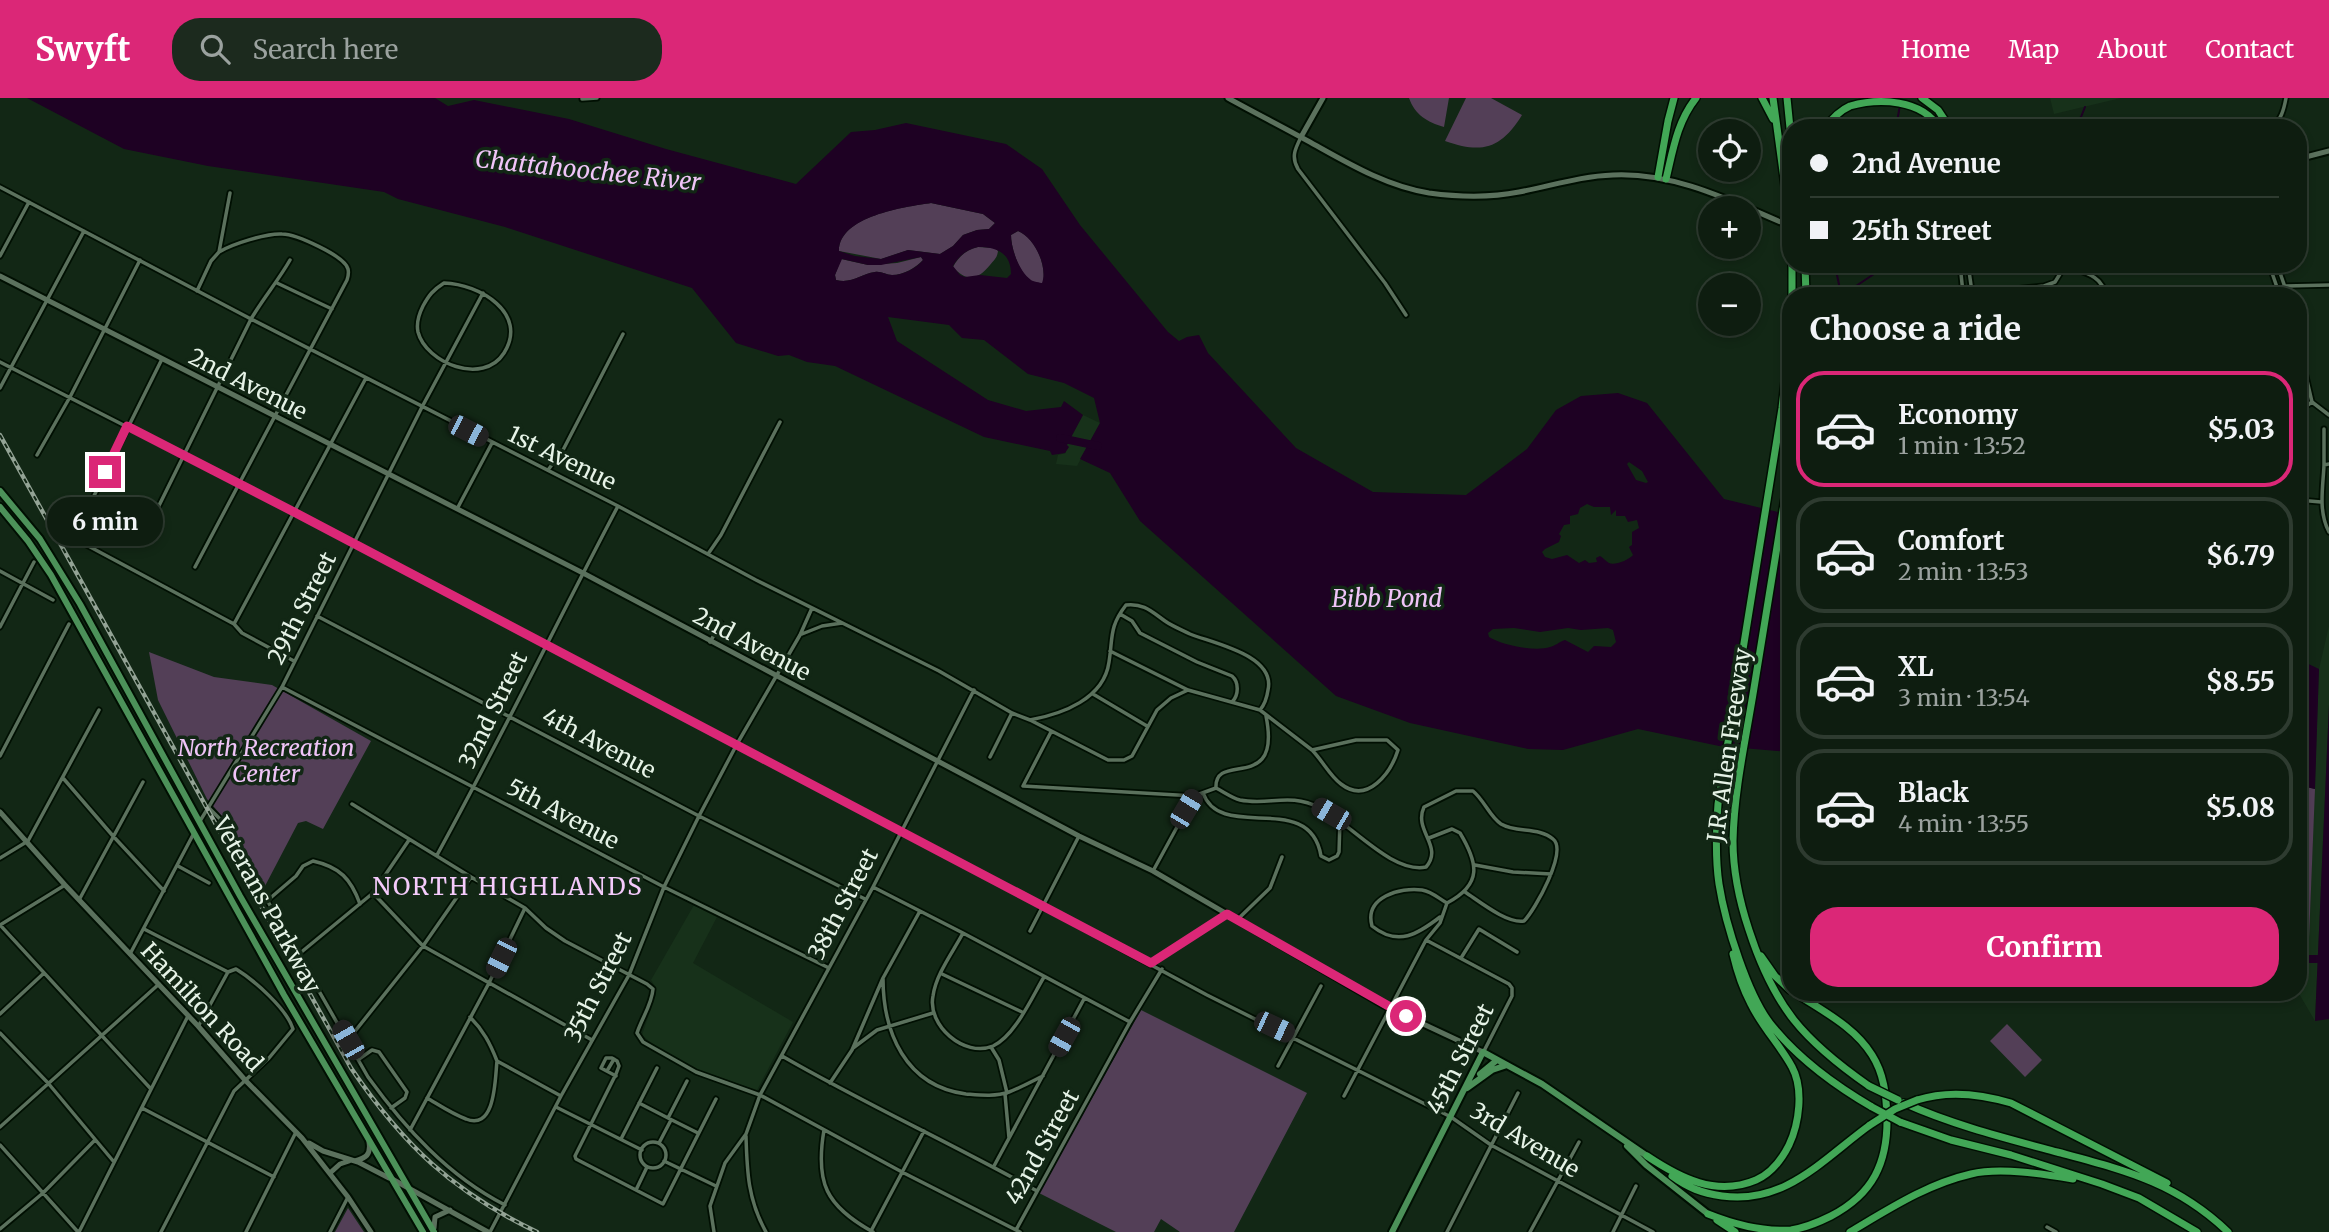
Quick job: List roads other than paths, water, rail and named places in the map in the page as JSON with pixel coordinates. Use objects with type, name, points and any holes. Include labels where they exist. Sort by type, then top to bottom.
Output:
[{"type":"highway","points":[[1662,178],[1668,121],[1674,98]]},
{"type":"highway","points":[[1662,178],[1686,111],[1696,98]]},
{"type":"highway","points":[[1762,98],[1777,129]]},
{"type":"highway","points":[[1773,98],[1782,165]]},
{"type":"highway","points":[[1787,98],[1789,119]]},
{"type":"highway","points":[[1835,119],[1849,106],[1870,99],[1889,98],[1912,103],[1932,119]]},
{"type":"highway","points":[[1922,98],[1938,110],[1944,119]]},
{"type":"highway","name":"J.R. Allen Freeway","points":[[1782,408],[1722,775],[1716,841],[1719,885],[1737,955],[1772,1026],[1798,1053],[1843,1090],[1900,1122],[1951,1140],[2011,1155],[2102,1184]]},
{"type":"highway","name":"J.R. Allen Freeway","points":[[1782,520],[1740,778],[1733,838],[1739,899],[1762,969],[1773,992],[1811,1041],[1869,1086],[1926,1113],[2122,1169],[2157,1183],[2199,1206],[2228,1232]]},
{"type":"highway","points":[[1647,1156],[1671,1172],[1695,1183],[1730,1187],[1756,1180],[1773,1168],[1788,1146],[1796,1127],[1798,1094],[1795,1074],[1751,1006],[1735,964],[1719,885]]},
{"type":"highway","points":[[1750,934],[1767,966],[1782,981]]},
{"type":"highway","points":[[1708,1214],[1753,1228],[1791,1230],[1804,1227],[1835,1214],[1857,1199],[1871,1184],[1880,1166],[1887,1139],[1886,1089],[1877,1063],[1847,1027],[1807,1001]]},
{"type":"highway","points":[[1647,1156],[1676,1180],[1694,1190],[1727,1197],[1754,1197],[1774,1192],[1792,1183],[1895,1108],[1930,1096],[1986,1096],[2035,1114],[2077,1138],[2157,1176],[2199,1206]]},
{"type":"highway","points":[[1850,1232],[1924,1189],[1972,1173],[2023,1171],[2102,1184],[2139,1198],[2197,1232]]},
{"type":"highway","points":[[1708,1214],[1735,1232]]},
{"type":"main road","points":[[1228,98],[1366,172],[1395,184],[1426,192],[1457,197],[1488,196],[1582,178],[1614,175],[1662,178],[1708,191],[1782,223]]},
{"type":"main road","points":[[1301,137],[1323,98]]},
{"type":"main road","points":[[2307,157],[2329,151]]},
{"type":"main road","name":"2nd Avenue","points":[[0,276],[583,573],[1079,836],[1153,872],[1389,1008],[1483,1052]]},
{"type":"main road","name":"Veterans Parkway","points":[[0,491],[40,539],[65,578],[259,930],[435,1232]]},
{"type":"main road","name":"Veterans Parkway","points":[[0,507],[51,575],[389,1178],[423,1232]]},
{"type":"main road","name":"Hamilton Road","points":[[0,812],[245,1080],[296,1132],[330,1173],[371,1232]]},
{"type":"main road","points":[[1483,1052],[1542,1084],[1647,1156]]},
{"type":"main road","name":"45th Street","points":[[1392,1232],[1483,1052]]},
{"type":"main road","points":[[1473,1084],[1491,1063],[1497,1060]]},
{"type":"main road","points":[[1465,1089],[1492,1070],[1507,1065]]},
{"type":"main road","points":[[1615,1135],[1646,1165],[1708,1214]]},
{"type":"main road","points":[[302,1139],[323,1151],[353,1161],[409,1187],[489,1232]]},
{"type":"main road","points":[[330,1173],[345,1161],[366,1158],[370,1149],[369,1142]]},
{"type":"main road","points":[[435,1232],[435,1217],[450,1210]]},
{"type":"street","points":[[582,99],[597,98]]},
{"type":"street","points":[[2279,119],[2286,98]]},
{"type":"street","points":[[1301,137],[1293,155],[1294,162],[1406,315]]},
{"type":"street","name":"1st Avenue","points":[[0,187],[250,319],[1108,760],[1124,760],[1132,756],[1147,726]]},
{"type":"street","points":[[219,253],[230,193]]},
{"type":"street","points":[[0,256],[29,202]]},
{"type":"street","points":[[0,388],[84,231]]},
{"type":"street","points":[[195,567],[349,272],[348,267],[313,244],[283,234],[268,235],[219,253],[211,261],[197,291]]},
{"type":"street","points":[[37,456],[139,260]]},
{"type":"street","points":[[143,538],[250,319],[271,287],[278,283],[290,260]]},
{"type":"street","points":[[2033,287],[2055,282],[2061,273]]},
{"type":"street","points":[[2085,273],[2097,278],[2105,287]]},
{"type":"street","points":[[2280,273],[2284,286],[2329,285]]},
{"type":"street","points":[[278,283],[331,309]]},
{"type":"street","points":[[444,284],[469,286],[503,309],[509,323],[509,341],[505,351],[491,366],[475,371],[463,369],[447,361],[423,344],[417,330],[418,316],[429,294],[444,284]]},
{"type":"street","name":"29th Street","points":[[200,822],[282,687],[422,407],[483,293]]},
{"type":"street","points":[[548,471],[563,450],[623,334]]},
{"type":"street","points":[[162,359],[79,528],[79,541],[234,624],[242,633],[295,662]]},
{"type":"street","name":"3rd Avenue","points":[[0,362],[240,484],[737,744],[1207,995],[1451,1117],[1491,1145],[1653,1232]]},
{"type":"street","points":[[234,624],[366,378]]},
{"type":"street","points":[[2307,381],[2312,402],[2329,415]]},
{"type":"street","points":[[2307,406],[2312,402]]},
{"type":"street","points":[[708,554],[721,535],[780,422]]},
{"type":"street","points":[[2324,429],[2321,502],[2329,532]]},
{"type":"street","points":[[457,510],[492,443]]},
{"type":"street","points":[[2323,465],[2329,464]]},
{"type":"street","points":[[2307,501],[2321,502]]},
{"type":"street","name":"32nd Street","points":[[437,856],[618,506]]},
{"type":"street","points":[[2324,516],[2329,512]]},
{"type":"street","points":[[0,627],[34,562]]},
{"type":"street","points":[[0,571],[53,600]]},
{"type":"street","points":[[1030,720],[1057,713],[1093,694],[1109,666],[1111,631],[1126,605],[1148,607],[1166,622],[1245,655],[1261,667],[1270,685],[1260,710]]},
{"type":"street","name":"35th Street","points":[[489,1232],[629,975],[664,887],[699,816],[800,635],[812,608]]},
{"type":"street","points":[[1120,614],[1132,621],[1140,632],[1236,679],[1236,698],[1232,702]]},
{"type":"street","name":"4th Avenue","points":[[317,616],[699,816],[866,899]]},
{"type":"street","points":[[710,642],[721,623]]},
{"type":"street","points":[[800,635],[822,626],[844,623]]},
{"type":"street","points":[[0,756],[69,624]]},
{"type":"street","points":[[1110,651],[1188,690],[1260,710],[1312,750],[1342,785],[1355,790],[1366,791],[1377,785],[1388,771],[1398,750],[1387,740],[1356,740],[1312,750]]},
{"type":"street","name":"5th Avenue","points":[[282,687],[664,887],[829,968]]},
{"type":"street","name":"38th Street","points":[[746,1134],[760,1095],[873,887],[974,690]]},
{"type":"street","points":[[1093,694],[1147,726],[1157,710],[1171,698],[1188,690]]},
{"type":"street","points":[[0,858],[28,841],[99,710]]},
{"type":"street","points":[[990,757],[1012,713]]},
{"type":"street","points":[[1216,788],[1216,781],[1222,772],[1228,769],[1252,768],[1262,760],[1269,734],[1266,714]]},
{"type":"street","points":[[1051,732],[1023,786],[1194,796],[1216,788],[1238,800],[1300,800],[1317,806],[1403,866],[1423,868],[1430,864],[1432,857],[1429,838],[1420,818],[1424,807],[1445,794],[1464,789],[1473,790],[1502,824],[1554,839],[1558,848],[1557,861],[1524,921],[1518,922],[1504,916],[1465,892]]},
{"type":"street","points":[[63,778],[164,891]]},
{"type":"street","points":[[79,900],[143,782]]},
{"type":"street","points":[[1203,793],[1207,804],[1215,809],[1246,818],[1274,818],[1304,826],[1315,836],[1321,856],[1329,860],[1339,852],[1340,821]]},
{"type":"street","points":[[1153,872],[1194,796]]},
{"type":"street","points":[[352,804],[525,908],[565,941],[648,984],[653,989],[652,998],[642,1016],[637,1033],[643,1042],[696,1072],[760,1095],[1017,1231]]},
{"type":"street","points":[[209,808],[222,821],[358,1060],[391,1108],[410,1130],[455,1172],[505,1205]]},
{"type":"street","points":[[1343,1096],[1426,940],[1440,923],[1447,903],[1465,892],[1472,880],[1475,865],[1460,832],[1452,829],[1429,838]]},
{"type":"street","points":[[130,954],[194,833]]},
{"type":"street","points":[[1030,931],[1079,836]]},
{"type":"street","points":[[299,954],[373,893],[409,839]]},
{"type":"street","points":[[1238,919],[1270,888],[1282,858]]},
{"type":"street","points":[[268,900],[296,876],[303,866],[313,861],[344,875],[353,885],[359,904]]},
{"type":"street","points":[[1475,865],[1513,872],[1551,874]]},
{"type":"street","points":[[178,866],[209,883]]},
{"type":"street","points":[[348,1040],[423,946],[471,877]]},
{"type":"street","points":[[65,885],[0,925],[151,1089]]},
{"type":"street","points":[[873,887],[1130,1022]]},
{"type":"street","points":[[1442,915],[1419,933],[1408,937],[1385,934],[1372,926],[1370,920],[1378,901],[1392,892],[1423,890],[1447,903]]},
{"type":"street","points":[[373,893],[423,946],[593,1040]]},
{"type":"street","points":[[410,1130],[489,983],[525,908]]},
{"type":"street","points":[[830,1083],[852,1050],[883,978],[920,911]]},
{"type":"street","points":[[1151,963],[1227,914]]},
{"type":"street","points":[[144,929],[228,972]]},
{"type":"street","points":[[1426,940],[1461,958],[1479,929],[1517,951]]},
{"type":"street","points":[[963,933],[936,983],[932,998],[933,1013],[941,1029],[950,1038],[966,1045],[991,1047],[1018,1022],[1044,976]]},
{"type":"street","name":"45th Street","points":[[1461,958],[1509,984],[1514,992],[1483,1052]]},
{"type":"street","points":[[161,1232],[234,1091],[269,1058],[293,1029],[273,1001],[236,969],[228,972],[198,1026]]},
{"type":"street","name":"42nd Street","points":[[1017,1231],[1130,1022],[1162,969]]},
{"type":"street","points":[[0,1014],[44,973]]},
{"type":"street","points":[[942,974],[1023,1013]]},
{"type":"street","points":[[883,978],[888,1026],[902,1055],[930,1081],[951,1092],[981,1096],[1007,1093],[1043,1076]]},
{"type":"street","points":[[0,1127],[159,984]]},
{"type":"street","points":[[1278,1066],[1321,986]]},
{"type":"street","points":[[994,1167],[1084,999]]},
{"type":"street","points":[[852,1050],[877,1030],[933,1013]]},
{"type":"street","points":[[0,1145],[79,1232],[188,1016]]},
{"type":"street","points":[[427,1098],[468,1121],[480,1120],[492,1104],[496,1060],[481,1027],[470,1017]]},
{"type":"street","points":[[0,1033],[48,1083],[114,1162]]},
{"type":"street","points":[[991,1047],[999,1060],[1007,1093],[1004,1094],[1009,1138]]},
{"type":"street","points":[[358,1060],[372,1050],[379,1052],[407,1092],[405,1098],[391,1108]]},
{"type":"street","points":[[782,1056],[1038,1191]]},
{"type":"street","points":[[616,1076],[601,1068],[606,1058],[614,1059],[619,1066],[616,1076],[576,1159],[663,1204],[716,1098]]},
{"type":"street","points":[[607,1071],[614,1059]]},
{"type":"street","points":[[496,1060],[561,1096]]},
{"type":"street","points":[[621,1139],[657,1068]]},
{"type":"street","points":[[659,1144],[687,1081]]},
{"type":"street","points":[[1447,1232],[1518,1093]]},
{"type":"street","points":[[639,1103],[698,1133]]},
{"type":"street","points":[[555,1107],[642,1150]]},
{"type":"street","points":[[142,1108],[274,1177]]},
{"type":"street","points":[[824,1130],[820,1170],[828,1192],[837,1207],[852,1220],[872,1231],[924,1131]]},
{"type":"street","points":[[246,1232],[296,1132]]},
{"type":"street","points":[[714,1232],[710,1206],[716,1186],[725,1163],[746,1134]]},
{"type":"street","points":[[746,1134],[748,1184],[757,1216],[766,1232]]},
{"type":"street","points":[[0,1229],[43,1193],[95,1140]]},
{"type":"street","points":[[1530,1232],[1579,1142]]},
{"type":"street","points":[[648,1143],[659,1144],[665,1151],[664,1161],[656,1167],[648,1166],[642,1160],[642,1150],[648,1143]]},
{"type":"street","points":[[664,1161],[716,1186]]},
{"type":"street","points":[[636,1190],[648,1166]]},
{"type":"street","points":[[1613,1232],[1636,1186]]},
{"type":"street","points":[[330,1232],[348,1197]]},
{"type":"street","points":[[2047,1227],[2056,1232]]},
{"type":"water","name":"Bibb Pond","points":[[27,98],[435,98],[448,106],[474,100],[569,119],[666,149],[796,184],[851,132],[906,123],[1006,144],[1042,169],[1080,225],[1168,332],[1179,341],[1199,335],[1208,353],[1296,448],[1373,492],[1466,495],[1527,449],[1556,410],[1581,396],[1618,393],[1647,403],[1724,499],[1782,513],[1782,751],[1719,746],[1638,729],[1563,750],[1528,749],[1410,723],[1336,696],[1140,521],[1110,473],[1080,459],[1100,423],[1094,398],[1064,383],[1028,374],[984,340],[962,338],[949,325],[888,317],[897,341],[988,400],[1026,411],[1061,407],[1064,401],[1083,415],[1065,453],[1052,455],[1050,451],[984,437],[835,366],[807,362],[789,355],[778,356],[736,343],[692,288],[505,227],[398,199],[384,192],[208,166],[124,149]],"holes":[[[931,203],[983,214],[995,223],[989,229],[963,235],[953,246],[940,254],[908,250],[881,259],[839,251],[842,239],[861,221],[890,211]],[[1018,231],[1035,246],[1042,261],[1042,283],[1031,280],[1023,271],[1016,259],[1011,235]],[[978,247],[997,250],[1006,256],[1011,274],[1007,278],[960,275],[953,266],[960,256]],[[921,257],[923,260],[901,274],[875,272],[852,280],[836,280],[835,275],[842,259],[881,265]],[[1629,462],[1642,471],[1648,482],[1636,480],[1627,464]],[[1587,504],[1610,507],[1611,515],[1616,510],[1616,516],[1625,516],[1628,522],[1637,520],[1639,528],[1632,532],[1632,545],[1629,547],[1633,555],[1614,564],[1600,556],[1596,558],[1597,562],[1589,563],[1585,560],[1579,563],[1567,555],[1552,559],[1545,557],[1542,552],[1559,542],[1559,534],[1564,525],[1570,524],[1570,516],[1578,514],[1580,508]],[[1514,628],[1540,632],[1568,628],[1608,628],[1613,630],[1616,642],[1611,647],[1594,646],[1588,652],[1565,640],[1550,647],[1528,648],[1489,637],[1488,633],[1493,629]]]},
{"type":"water","points":[[2307,663],[2319,669],[2315,789],[2307,787]]},
{"type":"water","points":[[2329,705],[2329,1019],[2315,1021]]},
{"type":"waterway","points":[[1898,119],[1900,105]]},
{"type":"waterway","points":[[2078,119],[2085,107]]},
{"type":"waterway","points":[[1837,273],[1840,287]]},
{"type":"waterway","points":[[1854,287],[1876,273]]},
{"type":"waterway","points":[[1060,438],[1098,446]]},
{"type":"waterway","name":"Chattahoochee River","points":[[2307,959],[2329,959]]},
{"type":"railway","points":[[0,435],[351,1068],[390,1121],[432,1164],[480,1200],[537,1232]]},
{"type":"district","name":"NORTH HIGHLANDS","points":[[508,887]]},
{"type":"park label","name":"North Recreation Center","points":[[266,761]]}]
